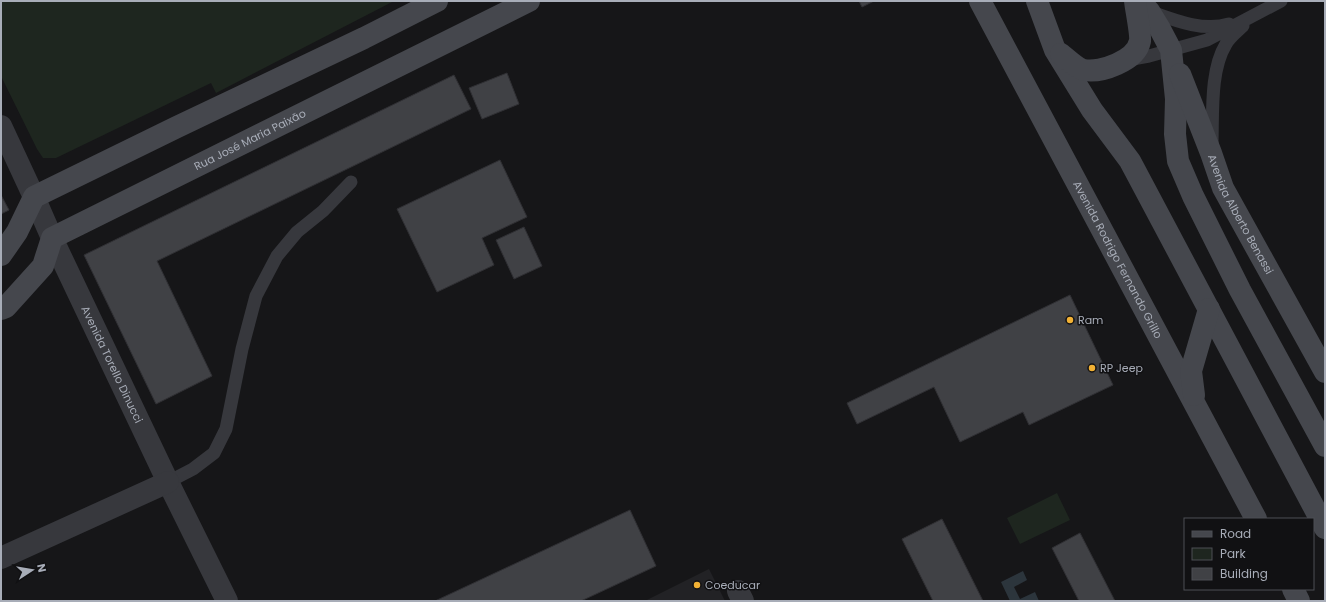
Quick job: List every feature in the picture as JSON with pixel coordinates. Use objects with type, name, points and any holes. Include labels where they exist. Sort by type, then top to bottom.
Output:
[{"type":"street","points":[[1,255],[17,232],[34,197],[364,38],[437,1]]},
{"type":"street","name":"Rua José Maria Paixão","points":[[52,238],[529,1]]},
{"type":"street","name":"Avenida Rodrigo Fernando Grillo","points":[[980,1],[1255,518]]},
{"type":"street","points":[[1037,1],[1055,50],[1092,110],[1130,161],[1325,528]]},
{"type":"street","points":[[1055,50],[1083,70],[1100,70],[1124,61],[1137,49],[1140,40],[1141,4]]},
{"type":"street","name":"Avenida Alberto Benassi","points":[[1141,4],[1160,29],[1171,50],[1223,188],[1316,344],[1325,372]]},
{"type":"street","points":[[1171,50],[1176,99],[1175,134],[1178,161],[1210,231],[1325,446]]},
{"type":"street","name":"Avenida Torello Dinucci","points":[[1,126],[52,238],[168,482],[227,601]]},
{"type":"street","points":[[1,309],[6,307],[43,266],[52,238]]},
{"type":"street","points":[[1196,404],[1191,371],[1209,309]]},
{"type":"street","points":[[1,558],[168,482]]},
{"type":"street","points":[[1294,590],[1299,601]]},
{"type":"lane","points":[[1124,61],[1207,40],[1252,18],[1281,1]]},
{"type":"lane","points":[[1141,4],[1182,23],[1218,28],[1252,18]]},
{"type":"lane","points":[[1211,153],[1217,62],[1227,43],[1252,18]]},
{"type":"lane","points":[[168,482],[193,469],[214,453],[226,429],[242,349],[256,296],[277,256],[297,232],[324,211],[351,182]]},
{"type":"shaded area","name":"Coeducar","points":[[709,569],[725,601],[645,601]]},
{"type":"shaded area","points":[[1023,571],[1027,580],[1014,587],[1020,599],[1035,592],[1039,601],[1010,601],[1001,582]]},
{"type":"green space","points":[[1,1],[394,1],[216,93],[211,83],[56,158],[43,158],[37,149],[1,76]]},
{"type":"green space","points":[[1057,493],[1070,520],[1020,544],[1007,518]]},
{"type":"building","points":[[859,1],[874,1],[862,7]]},
{"type":"building","points":[[507,73],[519,104],[482,119],[469,88]]},
{"type":"building","points":[[454,75],[471,109],[157,261],[212,376],[156,404],[84,255]]},
{"type":"building","points":[[500,160],[527,217],[482,238],[494,265],[437,292],[397,209]]},
{"type":"building","points":[[1,195],[9,210],[1,214]]},
{"type":"building","points":[[524,227],[542,266],[514,279],[496,240]]},
{"type":"building","points":[[1070,295],[1113,385],[1029,425],[1023,412],[960,442],[934,387],[857,424],[847,403]]},
{"type":"building","points":[[630,510],[656,566],[581,601],[435,601]]},
{"type":"building","points":[[942,519],[983,601],[933,601],[902,539]]},
{"type":"building","points":[[1080,533],[1115,601],[1079,601],[1052,548]]},
{"type":"place","name":"Ram","points":[[1070,320]]},
{"type":"place","name":"RP Jeep","points":[[1092,368]]},
{"type":"place","name":"Coeducar","points":[[697,585]]}]
